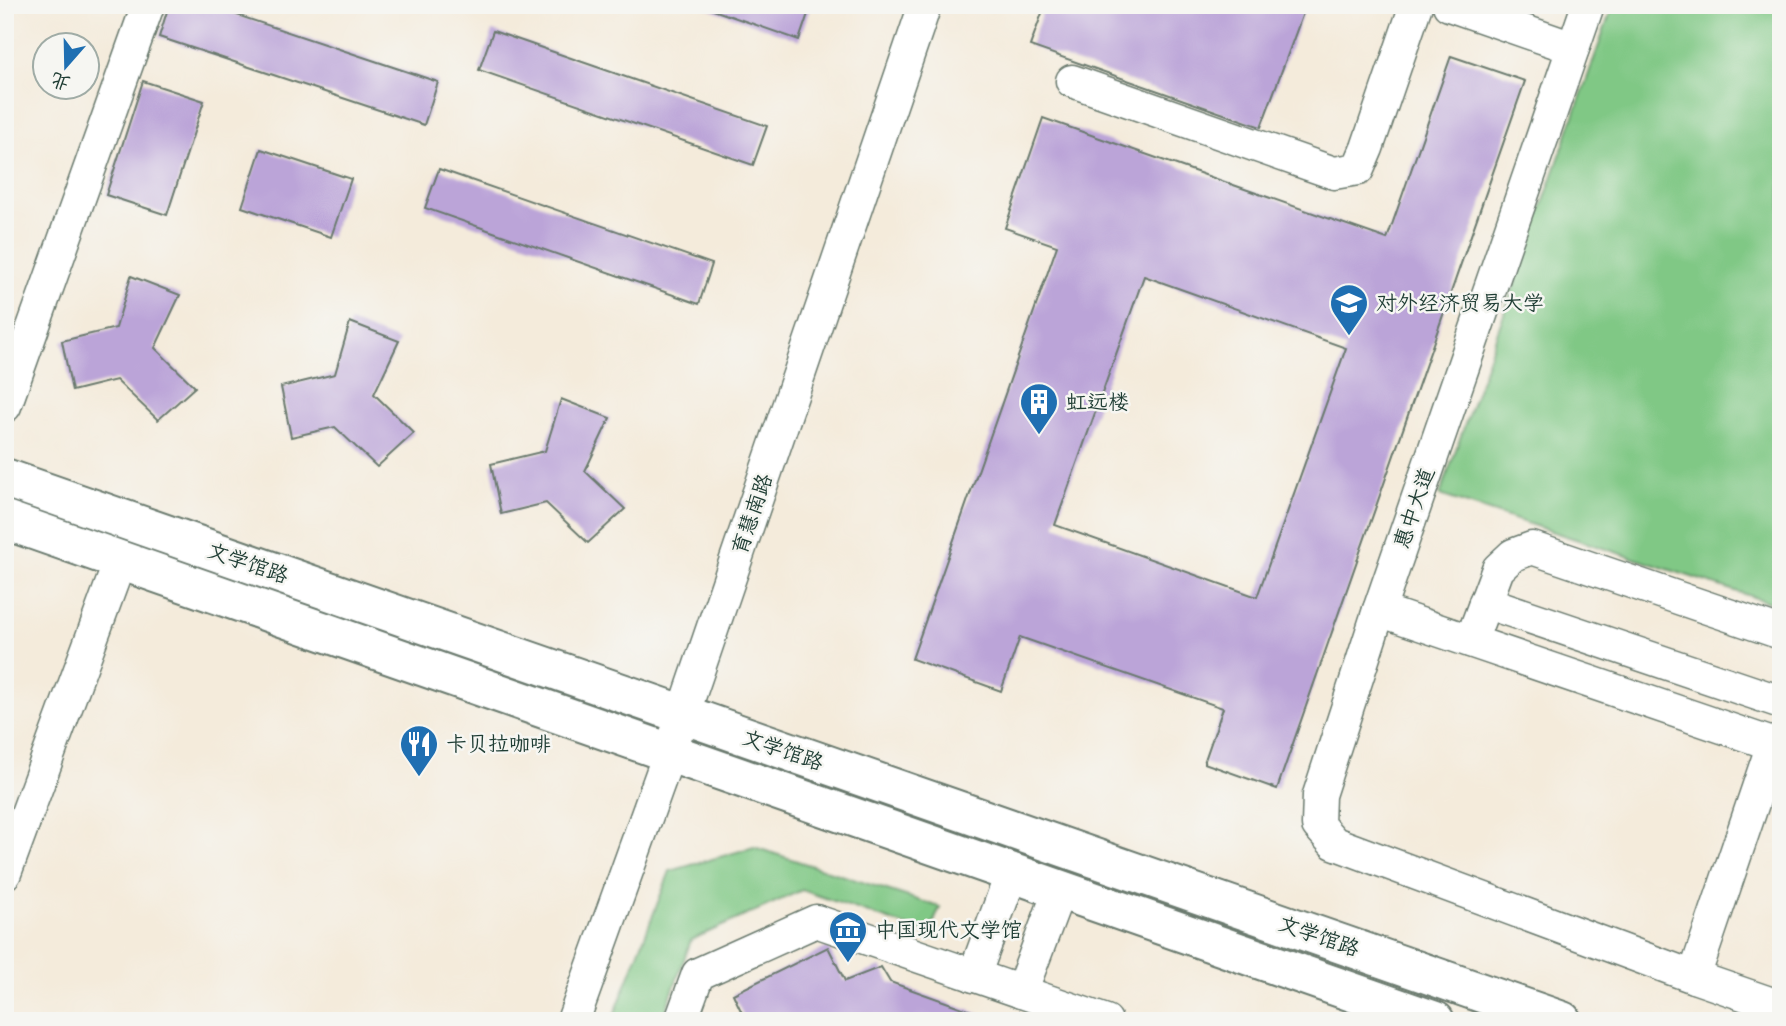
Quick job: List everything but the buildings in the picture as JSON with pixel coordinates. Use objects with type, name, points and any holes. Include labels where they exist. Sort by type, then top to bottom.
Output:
[{"type":"main road","name":"文学馆路","points":[[5,478],[1562,1021]]},
{"type":"main road","name":"文学馆路","points":[[5,520],[1435,1021]]},
{"type":"street","points":[[5,405],[148,5]]},
{"type":"street","name":"育慧南路","points":[[573,1021],[670,753],[925,5]]},
{"type":"street","points":[[1072,81],[1334,173],[1358,169],[1416,5]]},
{"type":"street","points":[[1449,5],[1573,48]]},
{"type":"street","name":"惠中大道","points":[[1588,5],[1379,610],[1319,794],[1318,825],[1334,843],[1694,978],[1781,1007]]},
{"type":"street","points":[[1471,641],[1497,569],[1513,555],[1532,548],[1781,633]]},
{"type":"street","points":[[5,873],[120,561]]},
{"type":"street","points":[[1485,602],[1781,702]]},
{"type":"street","points":[[1379,610],[1777,746],[1694,978]]},
{"type":"street","points":[[974,976],[1012,872]]},
{"type":"street","points":[[1021,992],[1060,889]]},
{"type":"street","points":[[681,1021],[698,974],[816,921],[1106,1021]]},
{"type":"green space","points":[[1613,5],[1781,5],[1781,606],[1440,495]]},
{"type":"green space","points":[[754,847],[940,907],[929,934],[802,890],[691,940],[662,1021],[612,1021],[670,871]]},
{"type":"place","name":"对外经济贸易大学","points":[[1349,337]]},
{"type":"place","name":"虹远楼","points":[[1039,436]]},
{"type":"place","name":"卡贝拉咖啡","points":[[419,778]]},
{"type":"place","name":"中国现代文学馆","points":[[848,964]]}]
